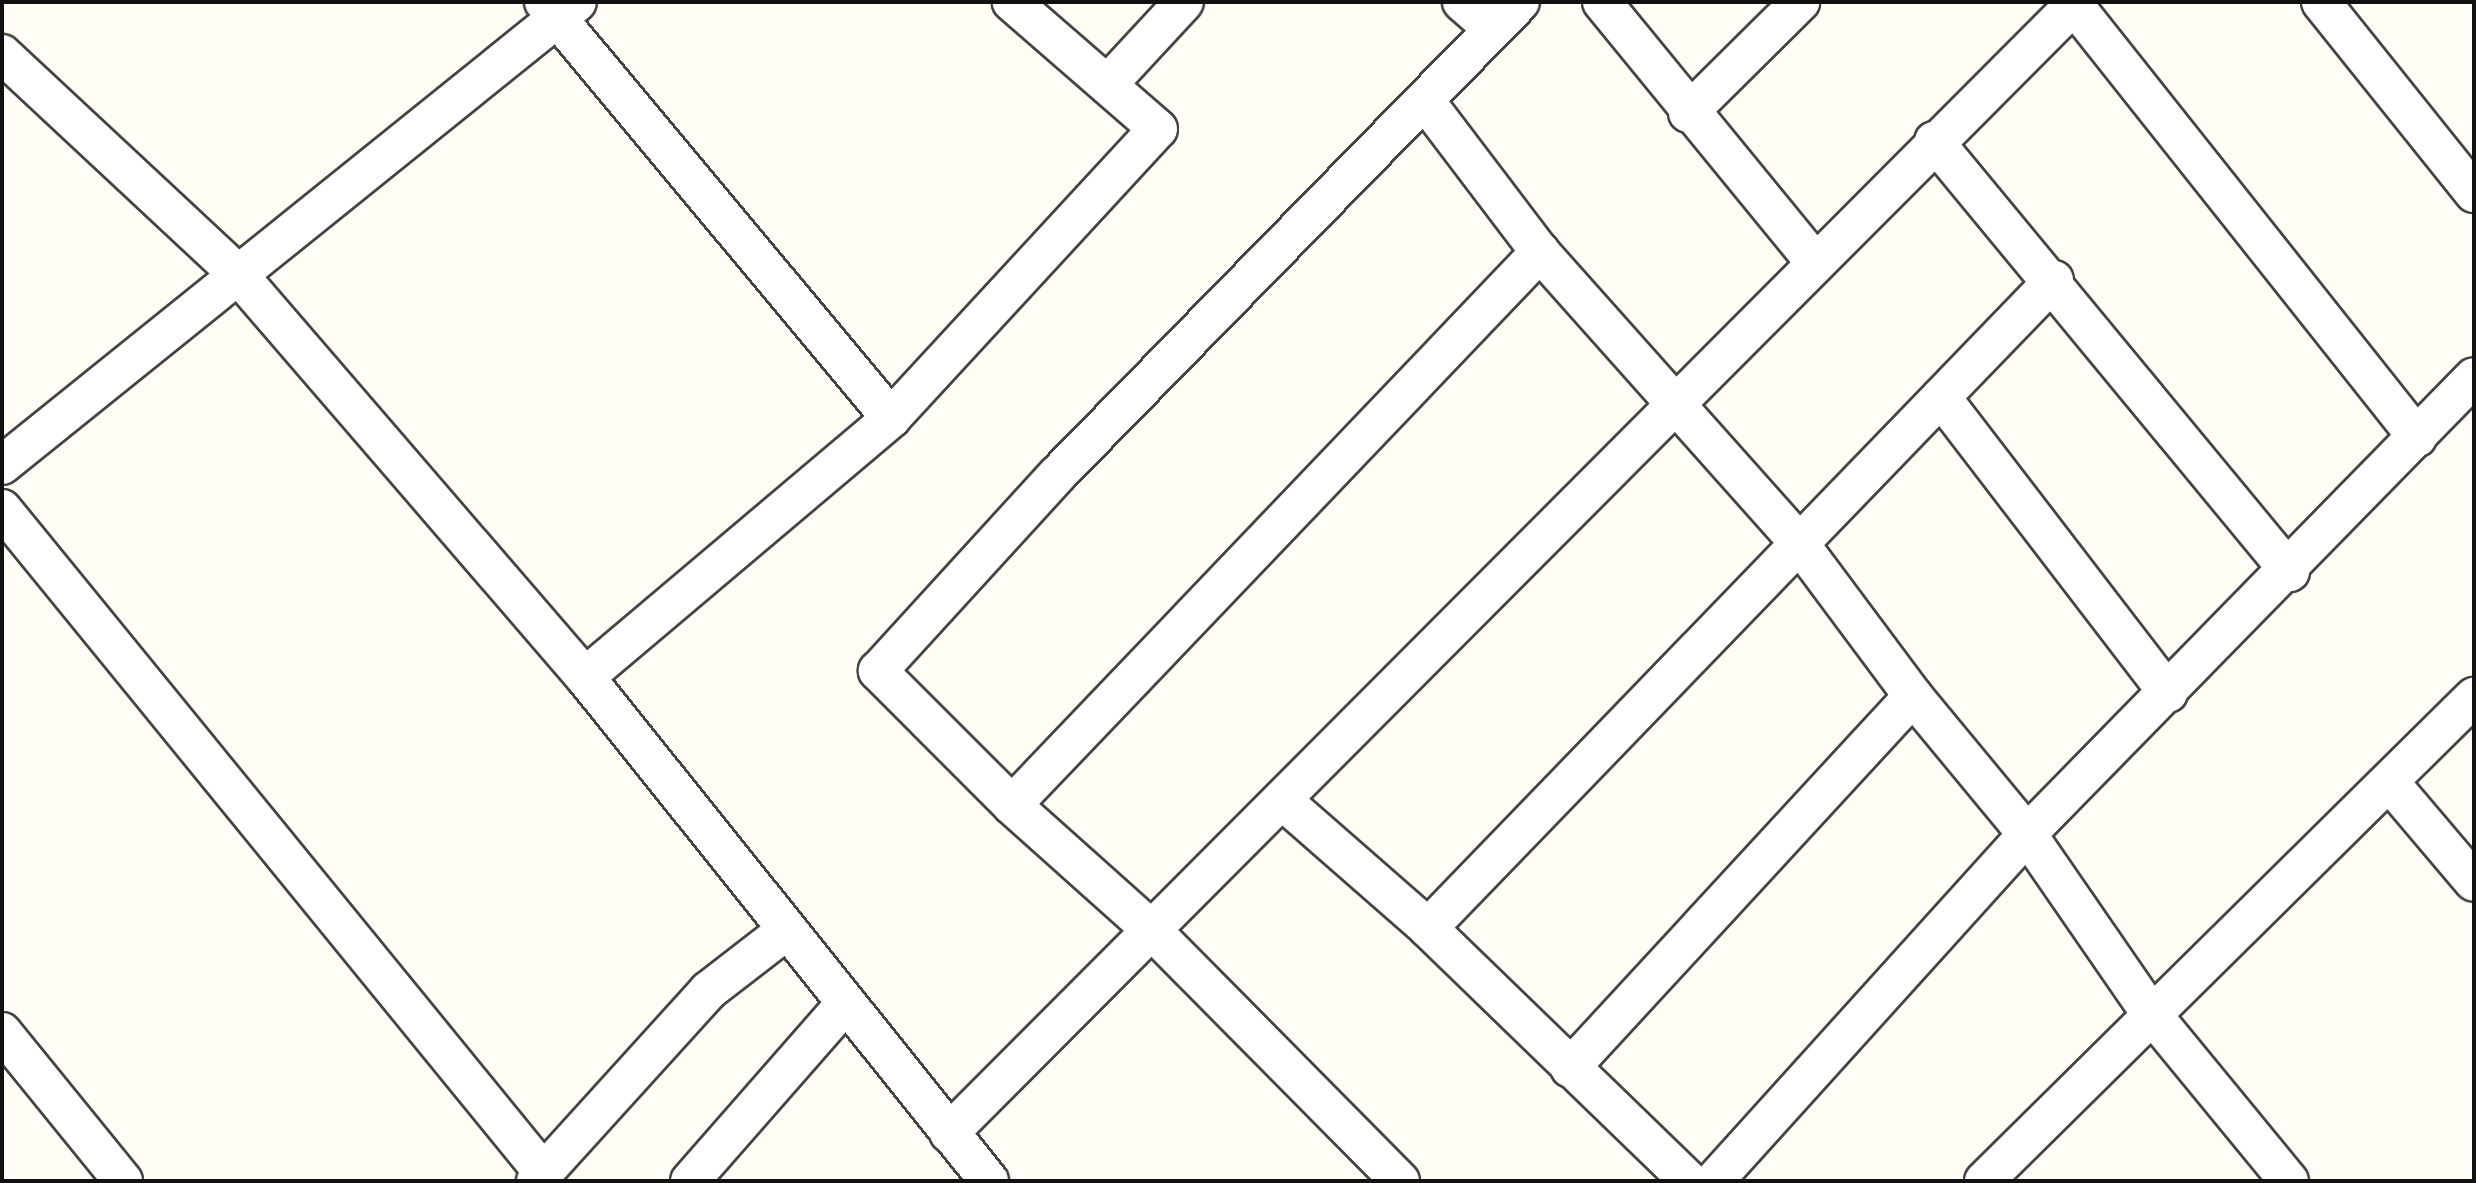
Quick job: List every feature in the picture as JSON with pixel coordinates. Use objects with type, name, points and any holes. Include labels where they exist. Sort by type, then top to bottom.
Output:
[{"type":"street","points":[[585,677],[891,418],[1158,129],[1109,83],[1012,2]]},
{"type":"street","points":[[1109,83],[1184,2]]},
{"type":"street","points":[[1462,2],[1491,27]]},
{"type":"street","points":[[1400,1181],[1155,933],[1013,805],[878,671],[1058,474],[1426,102],[1491,27],[1520,2]]},
{"type":"street","points":[[1602,2],[1688,113],[1814,261]]},
{"type":"street","points":[[1688,113],[1800,2]]},
{"type":"street","points":[[2321,2],[2474,192]]},
{"type":"street","points":[[949,1133],[1155,933],[1282,800],[1677,404],[1814,261],[2076,3],[2417,437]]},
{"type":"street","points":[[2,465],[235,271],[560,7],[891,418]]},
{"type":"street","points":[[2,54],[235,271],[585,677],[989,1181]]},
{"type":"street","points":[[1426,102],[1540,252],[1799,543],[1913,696],[2027,834],[2150,1012],[2289,1181]]},
{"type":"street","points":[[1934,141],[2054,280],[2290,572]]},
{"type":"street","points":[[1013,805],[1540,252]]},
{"type":"street","points":[[1428,928],[2054,280]]},
{"type":"street","points":[[1714,1181],[2027,834],[2290,572],[2474,377]]},
{"type":"street","points":[[1941,397],[2168,693]]},
{"type":"street","points":[[2,509],[540,1177],[708,992],[787,930]]},
{"type":"street","points":[[1570,1068],[1913,696]]},
{"type":"street","points":[[1984,1181],[2150,1012],[2391,784],[2474,697]]},
{"type":"street","points":[[2391,784],[2474,882]]},
{"type":"street","points":[[1282,800],[1428,928],[1689,1181]]},
{"type":"street","points":[[707,1175],[846,1003]]},
{"type":"street","points":[[2,1032],[123,1181]]}]
